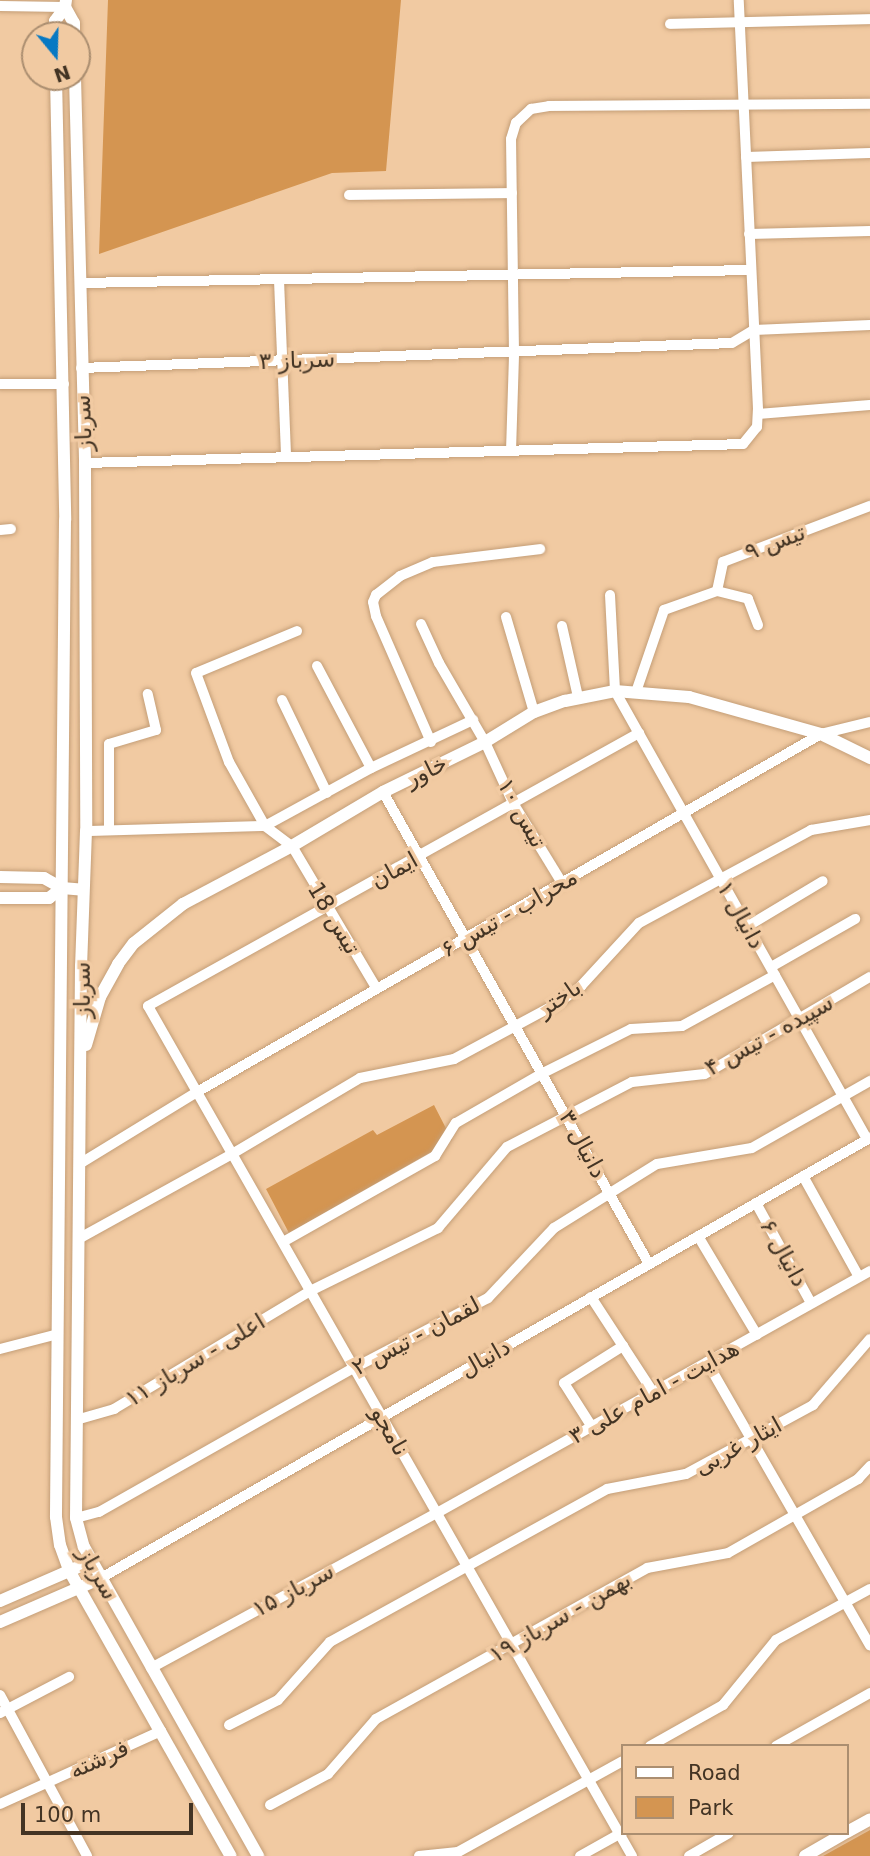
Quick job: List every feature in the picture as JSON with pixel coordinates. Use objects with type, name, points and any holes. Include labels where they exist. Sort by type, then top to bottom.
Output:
[{"type":"street","points":[[85,463],[743,444],[757,427],[758,414],[739,0]]},
{"type":"street","points":[[0,6],[65,4]]},
{"type":"street","points":[[55,21],[65,4]]},
{"type":"street","points":[[65,4],[73,21]]},
{"type":"street","points":[[670,24],[870,19]]},
{"type":"street","name":"سرباز","points":[[56,91],[65,520],[56,1517],[60,1545],[70,1572],[231,1856]]},
{"type":"street","name":"سرباز","points":[[75,91],[85,463],[86,831],[81,966],[76,1518],[79,1536],[101,1578],[258,1856]]},
{"type":"street","points":[[511,451],[514,353],[511,139],[516,122],[531,109],[549,106],[870,104]]},
{"type":"street","points":[[746,157],[870,153]]},
{"type":"street","points":[[349,195],[512,193]]},
{"type":"street","points":[[749,234],[870,231]]},
{"type":"street","points":[[61,257],[79,257]]},
{"type":"street","points":[[80,284],[751,270]]},
{"type":"street","points":[[279,279],[286,457]]},
{"type":"street","points":[[754,330],[870,326]]},
{"type":"street","name":"سرباز ۳","points":[[81,368],[732,343],[754,330]]},
{"type":"street","points":[[0,384],[64,384]]},
{"type":"street","points":[[758,414],[870,405]]},
{"type":"street","name":"تیس ۹","points":[[717,591],[723,562],[870,506]]},
{"type":"street","points":[[65,520],[85,522]]},
{"type":"street","points":[[431,742],[376,616],[374,598],[400,576],[433,562],[540,549]]},
{"type":"street","points":[[636,692],[664,610],[717,591],[748,599],[758,625]]},
{"type":"street","points":[[610,595],[615,691]]},
{"type":"street","points":[[506,617],[534,712]]},
{"type":"street","name":"تیس ۱۰","points":[[421,624],[439,663],[485,742],[513,803],[562,883]]},
{"type":"street","points":[[562,625],[578,697]]},
{"type":"street","points":[[292,846],[265,826],[229,762],[196,673],[297,631]]},
{"type":"street","points":[[317,666],[371,768]]},
{"type":"street","name":"خاور","points":[[82,1064],[100,997],[113,973],[134,943],[184,904],[292,846],[383,792],[485,742],[534,712],[578,697],[615,691],[689,697],[821,733],[870,758]]},
{"type":"street","name":"دانیال ۱","points":[[615,691],[869,1139]]},
{"type":"street","points":[[109,830],[110,744],[156,730],[148,694]]},
{"type":"street","points":[[282,700],[327,793]]},
{"type":"street","points":[[86,831],[265,826],[371,768],[473,720]]},
{"type":"street","name":"محراب - تیس ۶","points":[[81,1163],[197,1092],[821,733],[870,722]]},
{"type":"street","name":"ایمان","points":[[148,1006],[639,733]]},
{"type":"street","name":"دانیال ۳","points":[[383,792],[517,1025],[649,1264]]},
{"type":"street","name":"باختر","points":[[80,1238],[232,1154],[360,1078],[454,1059],[558,1003],[581,986],[639,923],[811,830],[870,820]]},
{"type":"street","name":"تیس 18","points":[[292,846],[377,989]]},
{"type":"street","points":[[0,877],[44,878],[62,888],[83,890]]},
{"type":"street","points":[[748,926],[823,881]]},
{"type":"street","points":[[0,898],[48,898],[62,888]]},
{"type":"street","points":[[283,1242],[435,1156],[457,1123],[543,1073],[631,1029],[682,1026],[855,919]]},
{"type":"street","points":[[81,966],[90,982],[101,982],[113,973]]},
{"type":"street","name":"سپیده - تیس ۴","points":[[310,1291],[438,1228],[507,1147],[632,1082],[705,1074],[801,1020],[870,977]]},
{"type":"street","name":"نامجو","points":[[148,1006],[632,1856]]},
{"type":"street","name":"لقمان - تیس ۲","points":[[76,1518],[99,1512],[354,1367],[488,1298],[554,1228],[657,1164],[752,1148],[870,1081]]},
{"type":"street","name":"دانیال","points":[[101,1578],[869,1139]]},
{"type":"street","points":[[803,1176],[859,1277]]},
{"type":"street","name":"دانیال ۶","points":[[756,1203],[811,1303]]},
{"type":"street","points":[[698,1236],[757,1335]]},
{"type":"street","name":"هدایت - امام علی ۳","points":[[437,1513],[870,1271]]},
{"type":"street","name":"اعلی - سرباز ۱۱","points":[[76,1420],[114,1409],[310,1291]]},
{"type":"street","points":[[592,1297],[653,1392]]},
{"type":"street","points":[[0,1349],[58,1334],[78,1335]]},
{"type":"street","name":"ایثار غربی","points":[[229,1725],[278,1700],[330,1642],[607,1489],[685,1474],[813,1405],[870,1339]]},
{"type":"street","points":[[592,1427],[564,1384],[624,1346]]},
{"type":"street","points":[[707,1362],[870,1646]]},
{"type":"street","name":"بهمن - سرباز ۱۹","points":[[270,1805],[328,1773],[376,1719],[646,1568],[728,1553],[858,1479],[870,1465]]},
{"type":"street","name":"سرباز ۱۵","points":[[151,1668],[437,1513]]},
{"type":"street","points":[[0,1601],[92,1561]]},
{"type":"street","points":[[0,1622],[101,1578]]},
{"type":"street","points":[[654,1744],[723,1705],[776,1640],[870,1589]]},
{"type":"street","points":[[3,1712],[69,1677]]},
{"type":"street","points":[[780,1744],[870,1693]]},
{"type":"street","points":[[0,1695],[3,1712],[47,1783],[82,1854]]},
{"type":"street","name":"فرشته","points":[[0,1804],[160,1731]]},
{"type":"street","points":[[419,1856],[458,1852],[622,1762]]},
{"type":"street","points":[[849,1831],[870,1819]]},
{"type":"street","points":[[580,1856],[621,1833]]},
{"type":"street","points":[[689,1856],[726,1835]]},
{"type":"street","points":[[805,1856],[842,1835]]},
{"type":"green space","points":[[108,0],[401,0],[386,171],[332,173],[99,254]]},
{"type":"green space","points":[[434,1105],[452,1140],[289,1233],[266,1189],[373,1130],[377,1135]]},
{"type":"green space","points":[[870,1830],[870,1856],[823,1856]]}]
